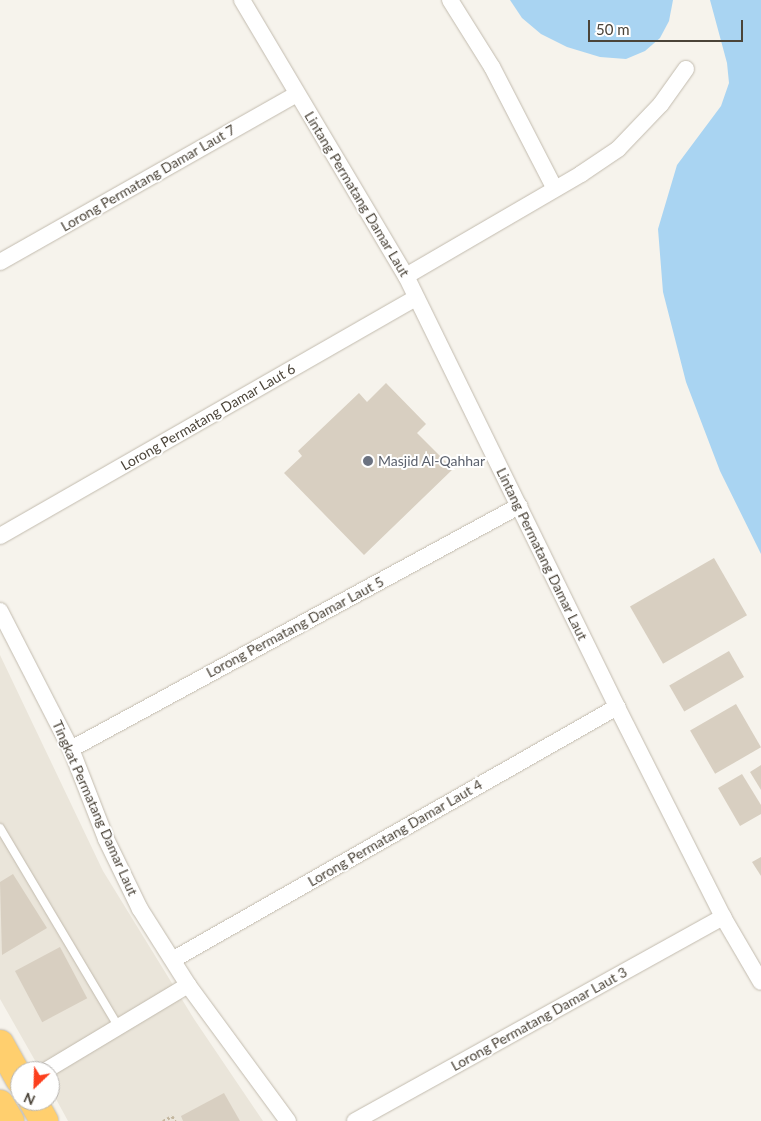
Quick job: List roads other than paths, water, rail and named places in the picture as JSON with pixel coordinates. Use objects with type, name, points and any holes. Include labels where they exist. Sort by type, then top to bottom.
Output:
[{"type":"highway","points":[[0,1044],[10,1062]]},
{"type":"highway","points":[[0,1104],[10,1121]]},
{"type":"street","name":"Lintang Permatang Damar Laut","points":[[242,0],[406,276],[617,707],[723,917],[761,982]]},
{"type":"street","points":[[450,0],[492,67],[555,189]]},
{"type":"street","points":[[406,276],[555,189],[618,148],[661,104],[686,69]]},
{"type":"street","name":"Lorong Permatang Damar Laut 7","points":[[0,262],[297,94]]},
{"type":"street","name":"Lorong Permatang Damar Laut 6","points":[[0,536],[416,298]]},
{"type":"street","name":"Lorong Permatang Damar Laut 5","points":[[71,749],[518,506]]},
{"type":"street","name":"Tingkat Permatang Damar Laut","points":[[0,611],[71,749],[106,839],[140,909],[174,959],[188,985],[288,1121]]},
{"type":"street","name":"Lorong Permatang Damar Laut 4","points":[[174,959],[617,707]]},
{"type":"street","name":"Lorong Permatang Damar Laut 3","points":[[354,1121],[723,917]]},
{"type":"street","points":[[60,1062],[188,985]]},
{"type":"lane","points":[[0,828],[118,1026]]},
{"type":"water","points":[[510,0],[673,0],[669,21],[660,38],[645,51],[626,59],[600,57],[567,47],[541,34],[522,18]]},
{"type":"water","points":[[710,0],[761,0],[761,554],[720,471],[686,382],[663,292],[658,229],[677,165],[721,106],[729,83],[727,63]]},
{"type":"place","name":"Masjid Al-Qahhar","points":[[368,461]]}]
